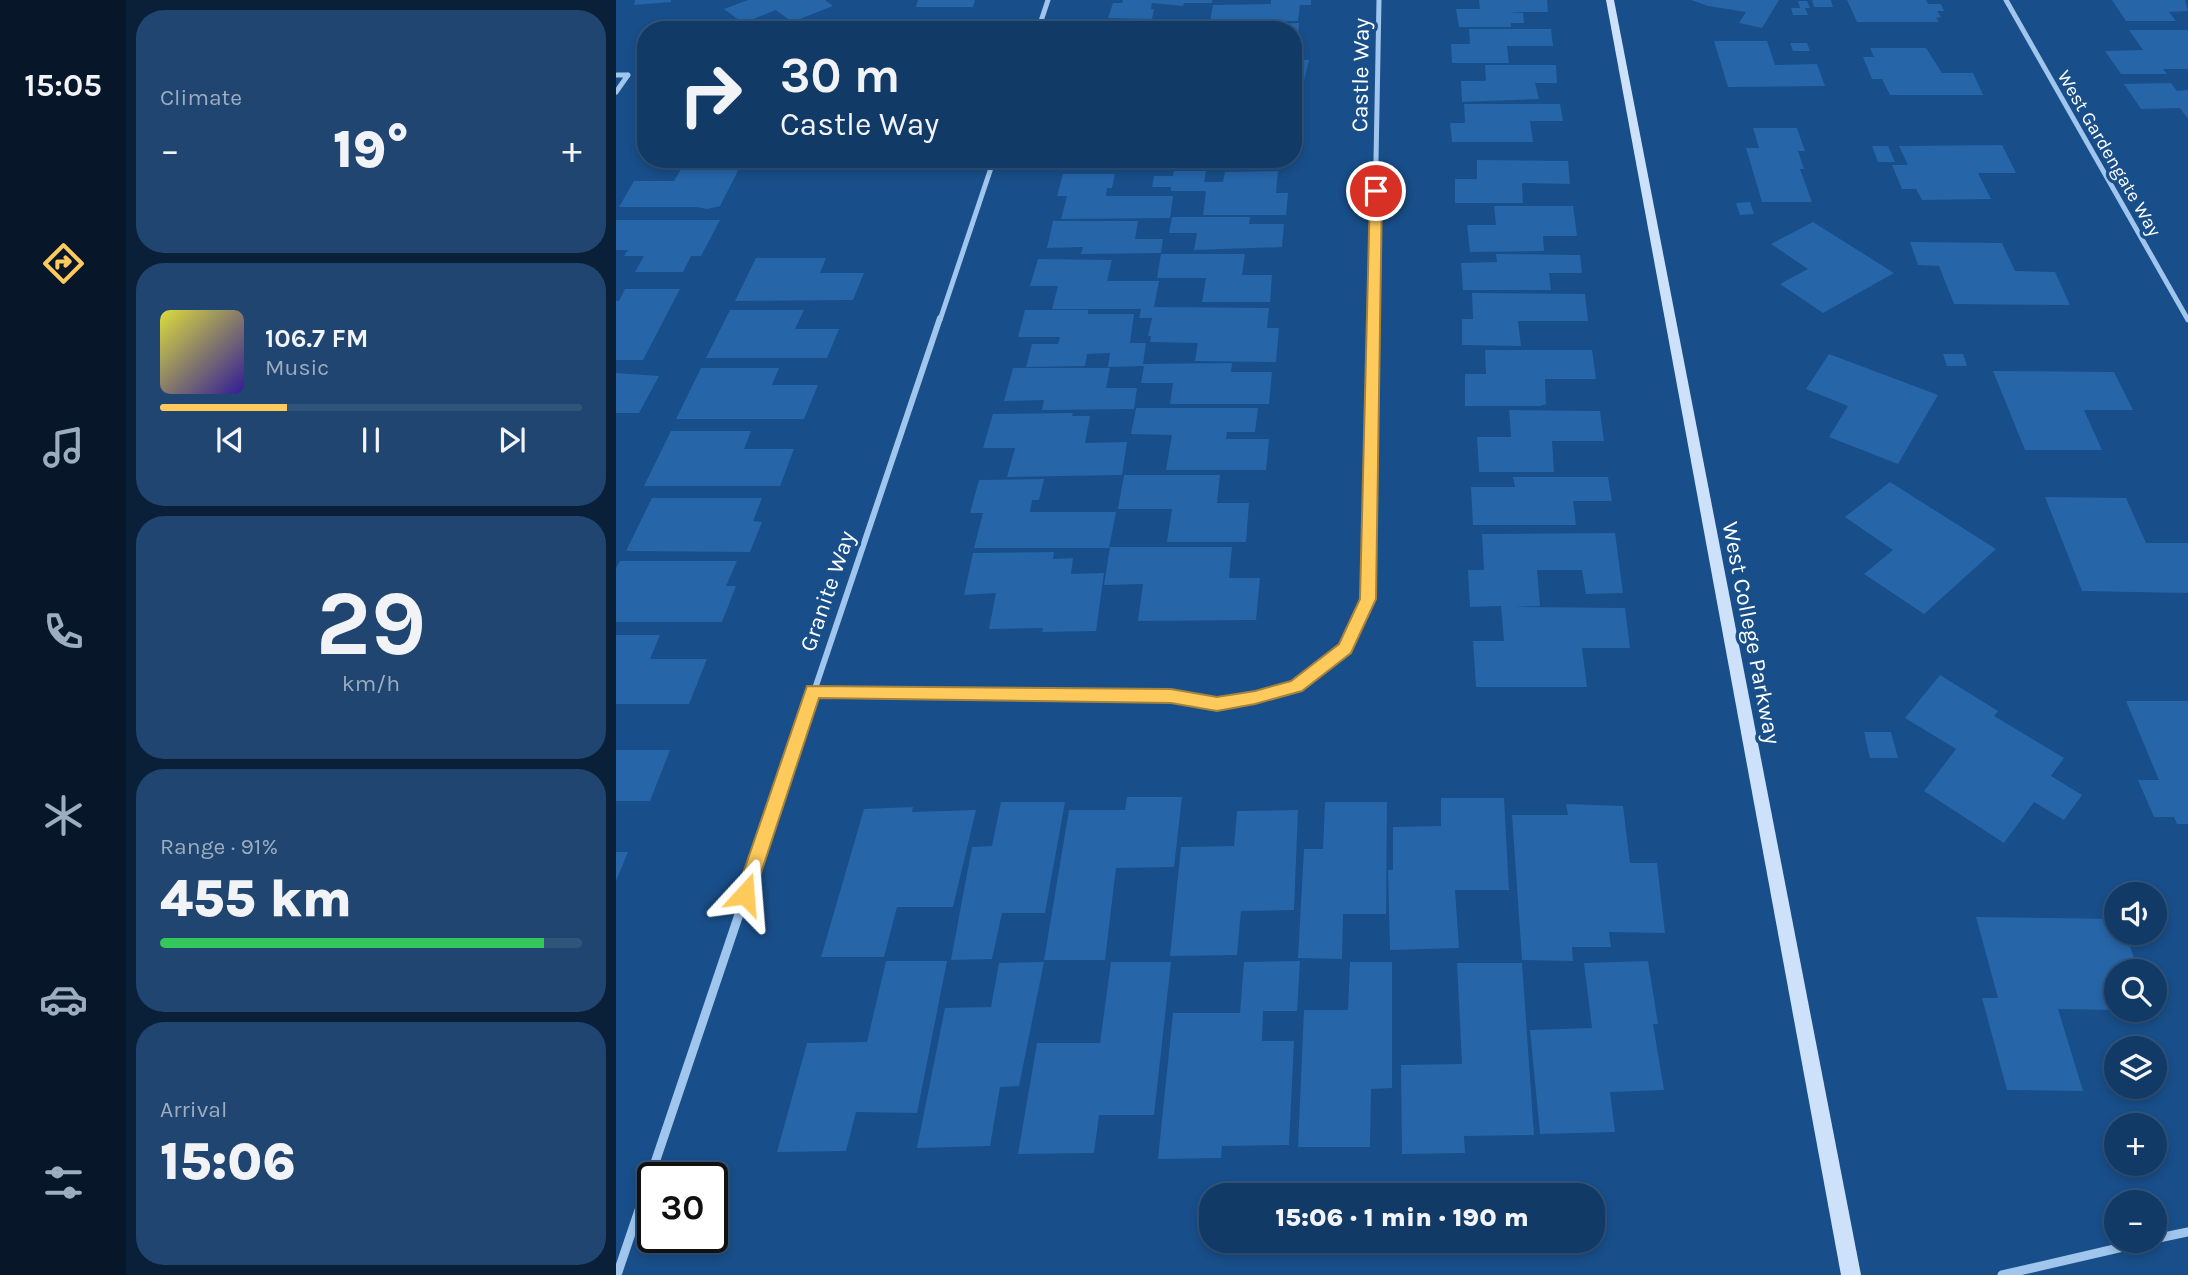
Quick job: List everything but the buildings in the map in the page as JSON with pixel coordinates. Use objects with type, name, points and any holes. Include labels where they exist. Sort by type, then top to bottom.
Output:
[{"type":"main road","name":"West College Parkway","points":[[1610,0],[1851,1275]]},
{"type":"street","points":[[1041,21],[1048,0]]},
{"type":"street","name":"Castle Way","points":[[813,691],[1171,696],[1217,704],[1255,698],[1297,686],[1346,648],[1368,599],[1379,0]]},
{"type":"street","name":"West Gardengate Way","points":[[2006,0],[2188,320]]},
{"type":"street","points":[[616,75],[628,75],[616,92]]},
{"type":"street","name":"Granite Way","points":[[617,1275],[991,168]]},
{"type":"street","points":[[2167,1237],[2188,1232]]},
{"type":"street","points":[[2002,1275],[2104,1251]]},
{"type":"route","points":[[745,894],[813,691],[1171,696],[1217,704],[1255,698],[1297,686],[1346,648],[1368,599],[1376,191]]}]
